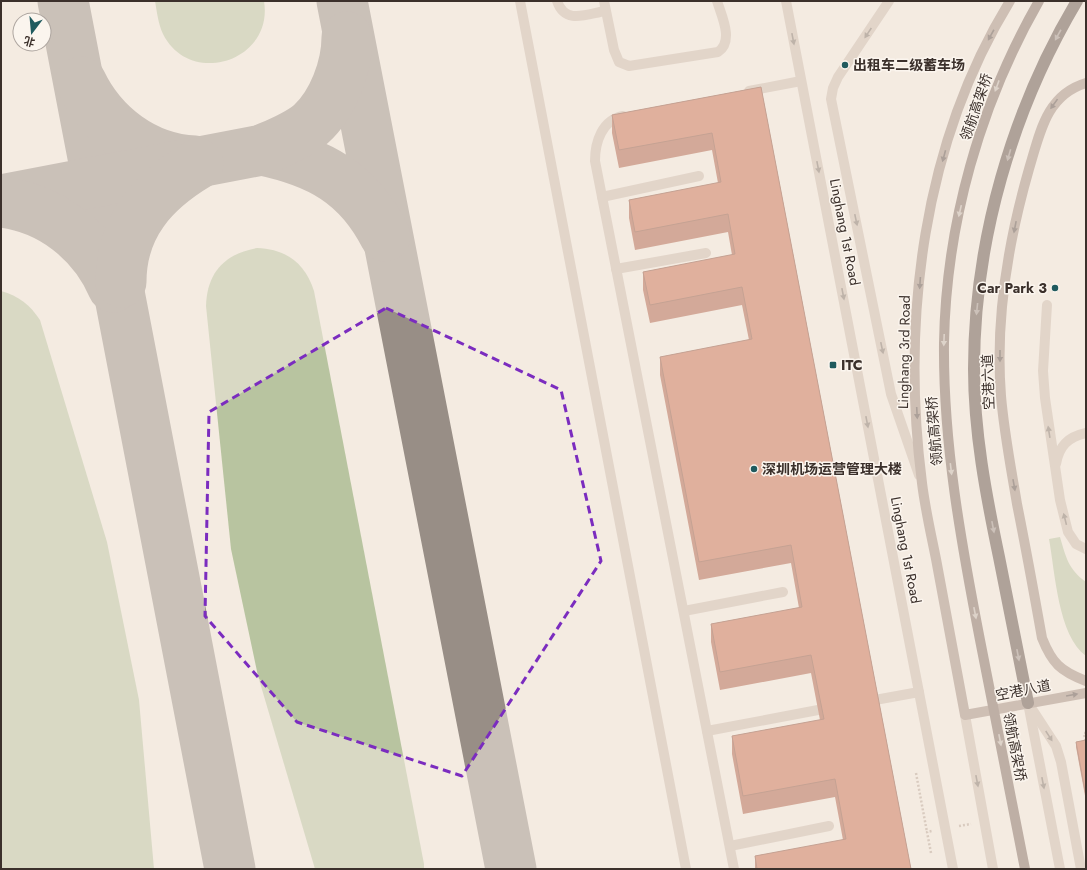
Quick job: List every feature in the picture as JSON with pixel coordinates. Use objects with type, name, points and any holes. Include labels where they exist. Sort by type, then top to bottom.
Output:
[{"type":"highway","points":[[1028,703],[985,490],[978,433],[974,370],[976,322],[980,277],[988,236],[1012,144],[1028,99],[1047,54],[1077,1]]},
{"type":"main road","name":"领航高架桥","points":[[1025,869],[967,575],[948,442],[944,342],[948,282],[956,230],[968,177],[984,122],[1003,71],[1039,1]]},
{"type":"street","points":[[520,1],[686,869]]},
{"type":"street","points":[[557,1],[561,11],[569,15],[577,16],[605,6],[614,50],[619,62],[629,66],[718,52],[724,48],[726,34],[717,1]]},
{"type":"street","name":"Linghang 1st Road","points":[[786,1],[953,869]]},
{"type":"street","points":[[889,1],[838,77],[832,88],[831,99],[891,394],[922,483]]},
{"type":"street","name":"Linghang 3rd Road","points":[[965,715],[922,483],[918,426],[916,340],[922,247],[933,194],[965,90],[985,46],[1010,1]]},
{"type":"street","points":[[736,94],[801,81]]},
{"type":"street","name":"空港六道","points":[[1086,83],[1074,87],[1058,98],[1047,114],[1037,143],[1015,223],[1006,272],[1000,354],[1001,396],[1007,445],[1042,638],[1049,655],[1058,667],[1072,676],[1086,681]]},
{"type":"street","points":[[635,114],[619,117],[606,126],[599,136],[595,147],[596,161],[734,869]]},
{"type":"street","points":[[602,197],[699,176]]},
{"type":"street","points":[[616,269],[706,253]]},
{"type":"street","points":[[1047,305],[1044,371],[1048,424],[1055,470],[1060,500],[1068,532],[1076,544],[1086,549]]},
{"type":"street","points":[[1055,470],[1059,452],[1066,441],[1071,437],[1086,433]]},
{"type":"street","points":[[684,611],[783,592]]},
{"type":"street","points":[[875,700],[919,692]]},
{"type":"street","name":"空港八道","points":[[965,715],[1086,693]]},
{"type":"street","points":[[1028,703],[1060,869]]},
{"type":"street","points":[[1028,703],[1056,746],[1061,762],[1082,869]]},
{"type":"street","points":[[707,731],[818,710]]},
{"type":"street","points":[[965,715],[993,869]]},
{"type":"street","points":[[730,846],[829,826]]},
{"type":"path","points":[[1086,733],[1084,733],[1086,745]]},
{"type":"path","points":[[916,773],[927,832]]},
{"type":"path","points":[[929,845],[931,852]]},
{"type":"highlighted area","points":[[386,308],[561,390],[601,561],[462,776],[297,722],[205,616],[209,412]]},
{"type":"green space","points":[[155,1],[264,1],[264,22],[256,39],[244,52],[227,60],[209,63],[192,60],[176,51],[163,34]]},
{"type":"green space","points":[[257,248],[277,251],[293,259],[300,265],[310,281],[314,291],[424,869],[315,869],[258,676],[231,549],[206,306],[210,284],[220,267],[235,255]]},
{"type":"green space","points":[[1,291],[19,298],[40,320],[107,542],[139,700],[154,869],[1,869]]},
{"type":"green space","points":[[1060,537],[1068,562],[1075,572],[1086,582],[1086,656],[1077,647],[1069,634],[1059,602],[1049,539]]},
{"type":"building","name":"深圳机场运营管理大楼","points":[[761,87],[911,869],[757,869],[755,856],[846,839],[835,779],[743,796],[732,736],[824,719],[811,655],[720,672],[711,624],[802,607],[791,545],[699,562],[660,357],[752,339],[742,287],[650,305],[643,272],[735,254],[728,214],[635,232],[629,200],[721,182],[712,133],[619,150],[612,115]]},
{"type":"building","points":[[1086,740],[1086,796],[1076,742]]},
{"type":"taxiway","points":[[63,1],[230,869]]},
{"type":"taxiway","points":[[342,1],[511,869]]},
{"type":"taxiway","points":[[1,200],[262,150],[287,139],[311,124],[319,116],[332,96],[341,72],[347,37]]},
{"type":"taxiway","points":[[81,82],[101,113],[113,126],[127,137],[142,147],[159,154],[177,159],[195,161]]},
{"type":"taxiway","points":[[262,150],[301,161],[335,178],[362,202],[385,236]]},
{"type":"taxiway","points":[[121,282],[122,262],[133,227],[154,198],[167,186],[198,164]]},
{"type":"taxiway","points":[[1,202],[19,205],[37,211],[53,219],[68,230],[82,241],[94,255],[113,287]]},
{"type":"place","name":"出租车二级蓄车场","points":[[845,65]]},
{"type":"place","name":"Car Park 3","points":[[1055,288]]},
{"type":"place","name":"ITC","points":[[833,365]]},
{"type":"place","name":"深圳机场运营管理大楼","points":[[754,469]]}]
